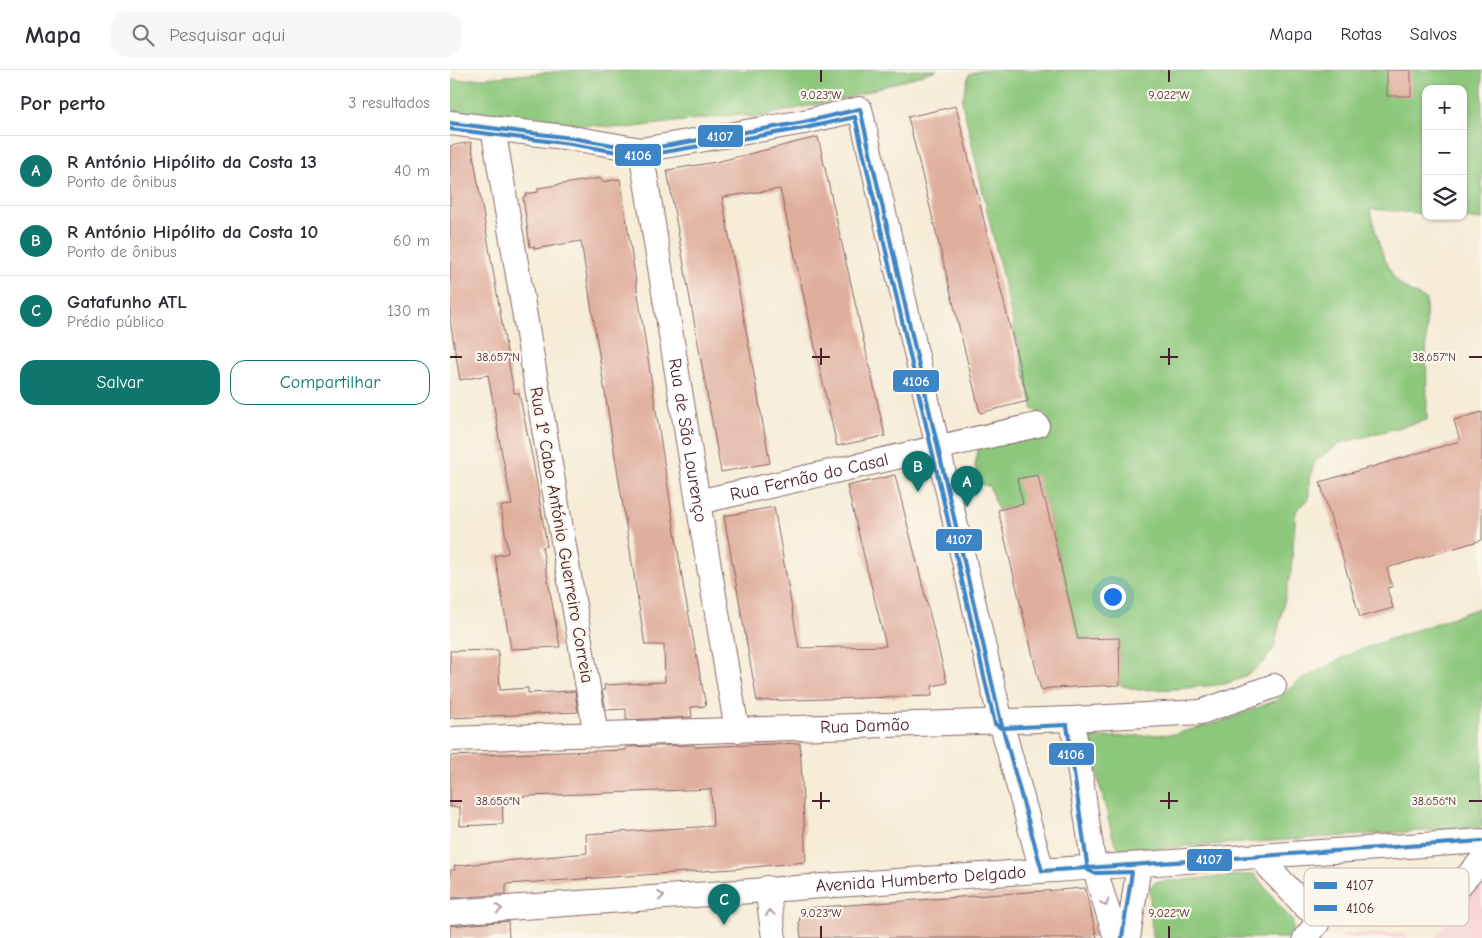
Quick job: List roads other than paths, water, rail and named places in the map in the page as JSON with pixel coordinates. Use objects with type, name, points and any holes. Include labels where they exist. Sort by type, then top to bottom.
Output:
[{"type":"street","points":[[450,123],[572,138],[641,150],[804,122],[860,109],[1001,722],[1042,871]]},
{"type":"street","name":"Rua 1º Cabo António Guerreiro Correia","points":[[493,128],[596,734]]},
{"type":"street","name":"Rua de São Lourenço","points":[[641,150],[737,730]]},
{"type":"street","name":"Rua Fernão do Casal","points":[[698,502],[1037,424]]},
{"type":"street","name":"Rua Damão","points":[[450,739],[1072,720],[1201,712],[1274,686]]},
{"type":"street","points":[[1072,720],[1094,867],[1116,938]]},
{"type":"street","name":"Avenida Humberto Delgado","points":[[450,912],[767,888],[1482,841]]},
{"type":"street","points":[[1263,856],[1271,870],[1304,905]]},
{"type":"street","points":[[1469,874],[1482,860]]},
{"type":"street","points":[[1128,938],[1139,865]]},
{"type":"street","points":[[767,888],[774,938]]},
{"type":"street","points":[[1304,938],[1315,926]]},
{"type":"place","name":"R António Hipólito da Costa 10","points":[[918,492]]},
{"type":"place","name":"R António Hipólito da Costa 13","points":[[967,507]]},
{"type":"place","name":"Gatafunho ATL","points":[[724,925]]}]
